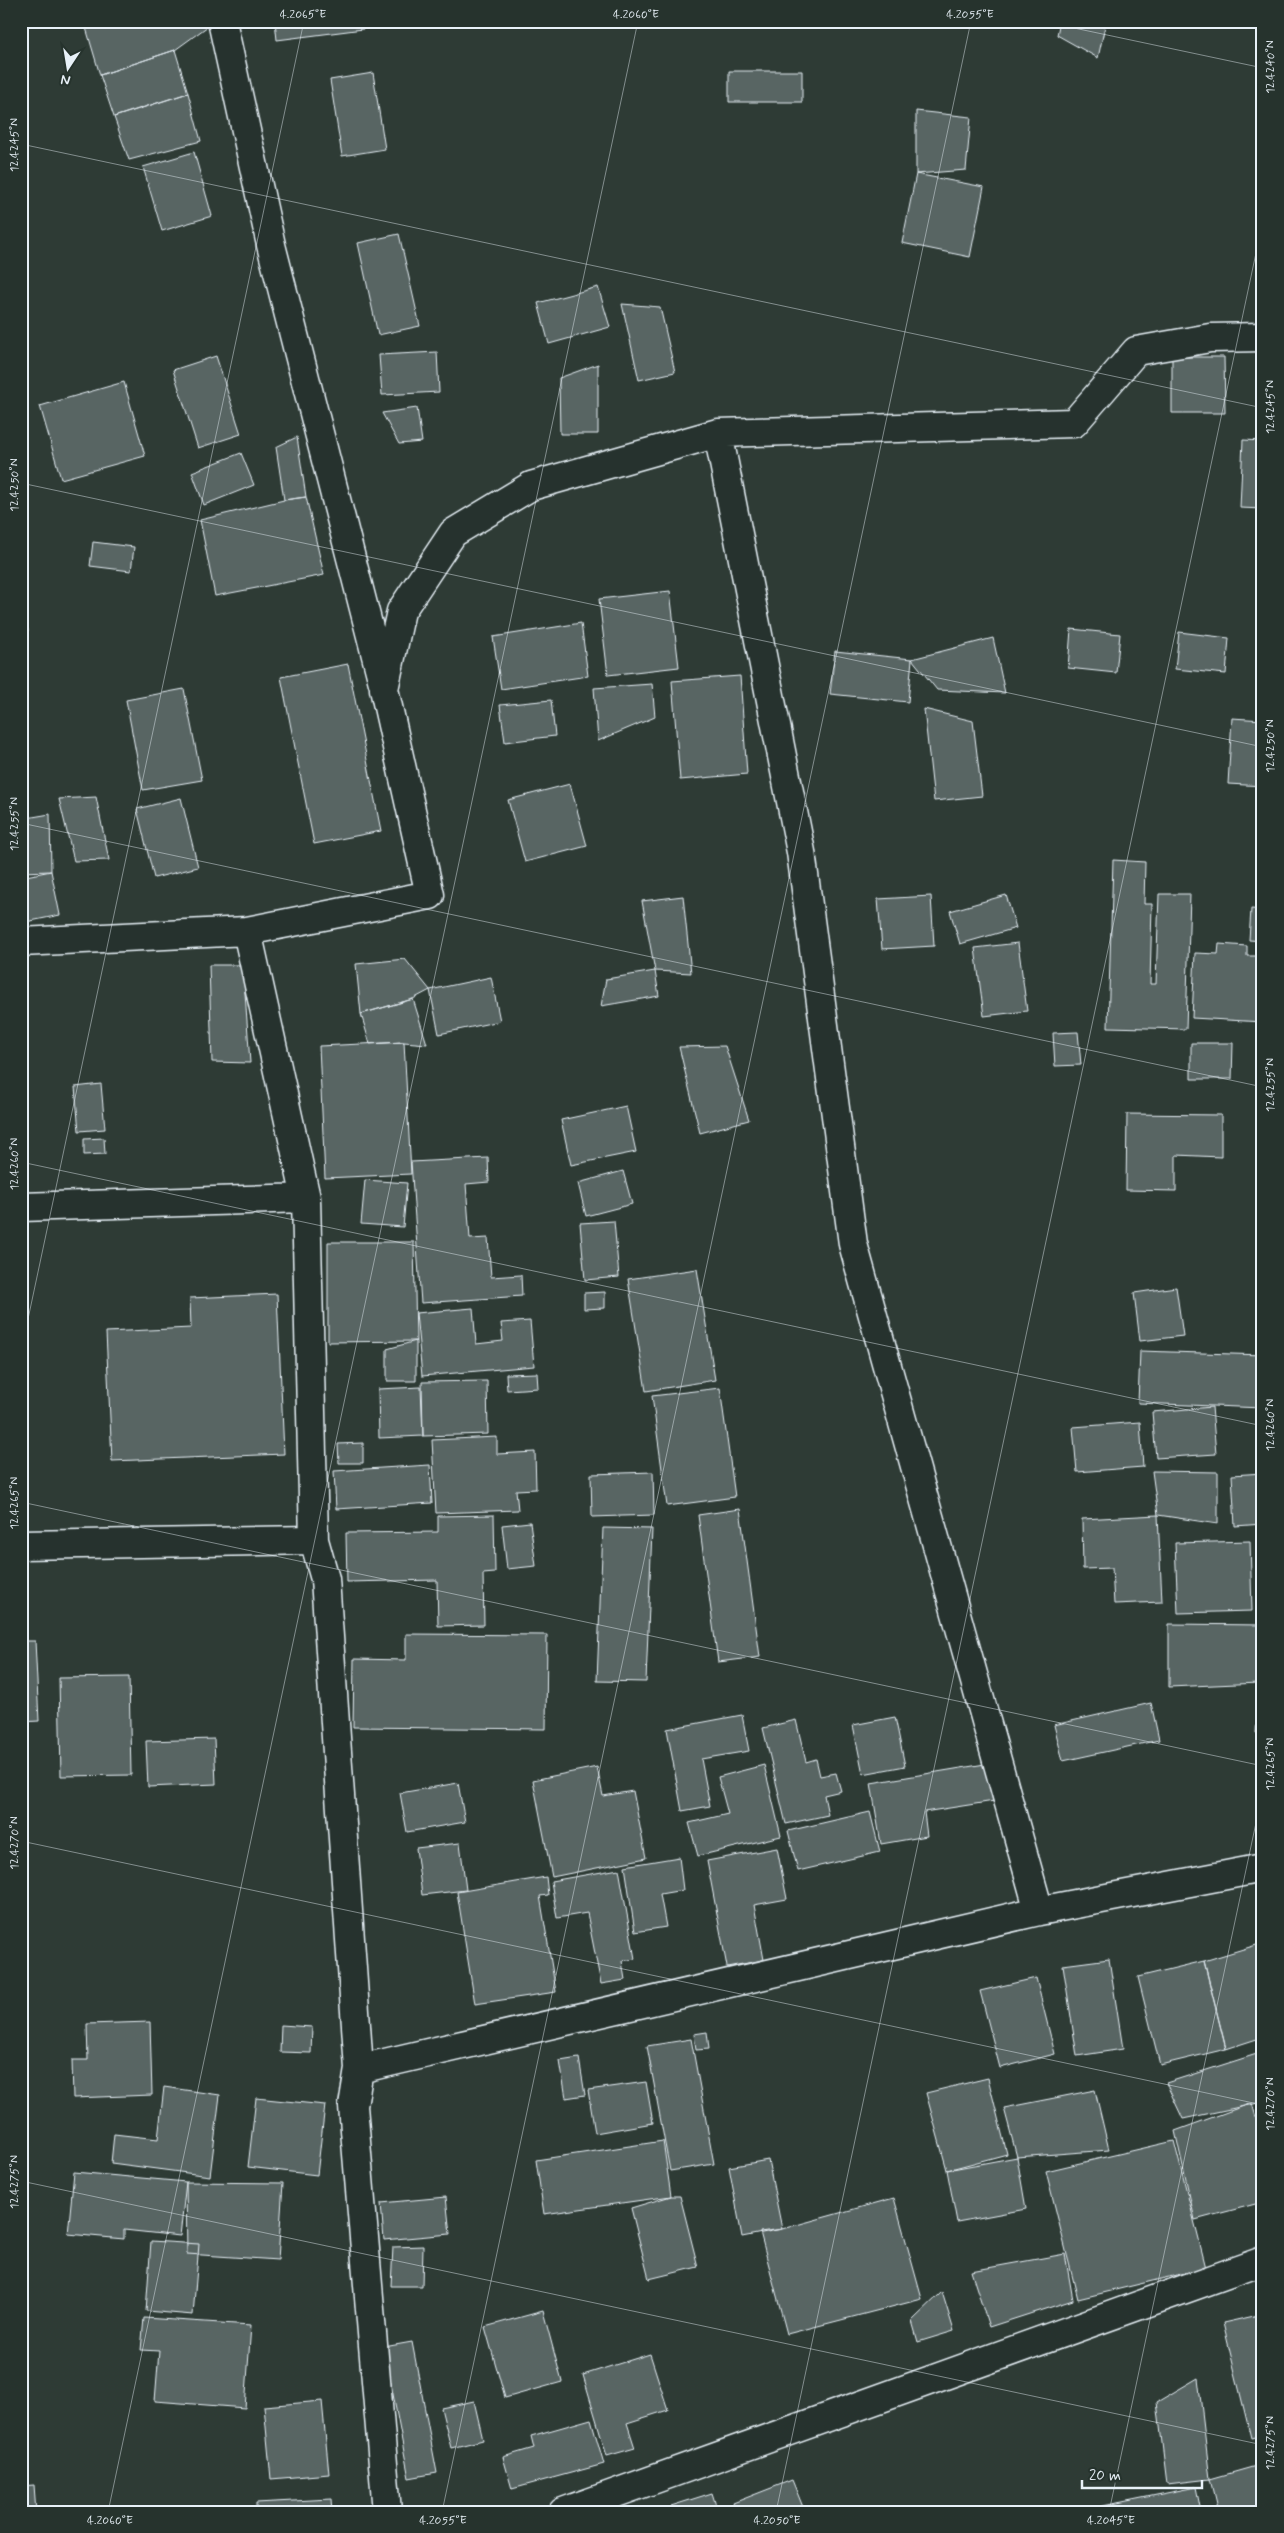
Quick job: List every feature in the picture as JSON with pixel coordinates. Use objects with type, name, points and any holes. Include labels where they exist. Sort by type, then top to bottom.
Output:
[{"type":"street","points":[[21,942],[247,931],[430,895],[384,689],[271,245],[222,21]]},
{"type":"street","points":[[384,689],[401,611],[453,533],[531,486],[718,433],[1074,424],[1136,351],[1210,338],[1263,337]]},
{"type":"street","points":[[718,433],[801,852],[853,1244],[1039,1911]]},
{"type":"street","points":[[247,931],[306,1198],[314,1540],[325,1579],[359,2069],[353,2106],[387,2512]]},
{"type":"street","points":[[21,1207],[306,1198]]},
{"type":"street","points":[[21,1545],[314,1540]]},
{"type":"street","points":[[359,2069],[1039,1911],[1263,1868]]},
{"type":"street","points":[[563,2512],[1263,2261]]},
{"type":"building","points":[[84,21],[215,21],[175,50],[100,75]]},
{"type":"building","points":[[275,21],[362,21],[363,29],[277,40]]},
{"type":"building","points":[[1060,21],[1106,21],[1098,58],[1057,35]]},
{"type":"building","points":[[175,50],[188,93],[114,117],[100,75]]},
{"type":"building","points":[[729,71],[802,71],[802,102],[729,102]]},
{"type":"building","points":[[373,73],[385,149],[342,156],[330,80]]},
{"type":"building","points":[[188,93],[201,141],[129,160],[114,117]]},
{"type":"building","points":[[916,111],[971,117],[966,170],[916,174]]},
{"type":"building","points":[[194,152],[212,216],[162,231],[143,167]]},
{"type":"building","points":[[916,174],[984,187],[970,257],[902,243]]},
{"type":"building","points":[[399,234],[420,326],[378,335],[358,243]]},
{"type":"building","points":[[598,287],[610,327],[549,344],[538,303]]},
{"type":"building","points":[[622,304],[660,307],[675,372],[639,380]]},
{"type":"building","points":[[437,352],[439,392],[382,395],[379,355]]},
{"type":"building","points":[[216,356],[241,434],[198,448],[173,370]]},
{"type":"building","points":[[1172,357],[1224,357],[1225,413],[1172,413]]},
{"type":"building","points":[[598,364],[598,434],[560,434],[559,378]]},
{"type":"building","points":[[124,382],[145,456],[61,479],[40,406]]},
{"type":"building","points":[[417,408],[422,442],[399,444],[382,413]]},
{"type":"building","points":[[297,437],[306,497],[284,500],[276,447]]},
{"type":"building","points":[[1243,440],[1263,441],[1263,509],[1240,508]]},
{"type":"building","points":[[241,453],[254,485],[204,505],[192,472]]},
{"type":"building","points":[[306,497],[324,575],[215,596],[200,520],[284,500]]},
{"type":"building","points":[[93,542],[134,547],[131,571],[90,566]]},
{"type":"building","points":[[670,591],[679,667],[608,675],[599,599]]},
{"type":"building","points":[[21,595],[28,631],[21,632]]},
{"type":"building","points":[[581,623],[588,676],[501,689],[493,637]]},
{"type":"building","points":[[1071,629],[1120,634],[1116,673],[1068,668]]},
{"type":"building","points":[[1179,632],[1229,638],[1226,674],[1175,669]]},
{"type":"building","points":[[993,638],[1005,693],[937,690],[912,659]]},
{"type":"building","points":[[835,651],[912,659],[908,702],[830,694]]},
{"type":"building","points":[[348,664],[381,831],[314,844],[281,677]]},
{"type":"building","points":[[740,676],[747,774],[680,780],[672,681]]},
{"type":"building","points":[[652,684],[655,717],[598,741],[594,688]]},
{"type":"building","points":[[184,689],[202,780],[143,790],[126,700]]},
{"type":"building","points":[[551,700],[555,736],[505,742],[500,705]]},
{"type":"building","points":[[924,709],[973,721],[982,796],[934,801]]},
{"type":"building","points":[[1232,718],[1263,720],[1263,786],[1228,784]]},
{"type":"building","points":[[570,784],[587,846],[525,862],[508,800]]},
{"type":"building","points":[[96,797],[109,860],[74,861],[59,799]]},
{"type":"building","points":[[181,798],[198,867],[154,878],[137,809]]},
{"type":"building","points":[[50,814],[51,871],[21,872],[21,819]]},
{"type":"building","points":[[1113,860],[1145,862],[1144,904],[1152,904],[1150,984],[1156,984],[1159,894],[1190,894],[1186,1029],[1108,1027]]},
{"type":"building","points":[[51,871],[60,915],[21,923],[21,877]]},
{"type":"building","points":[[1006,895],[1016,928],[960,944],[950,911]]},
{"type":"building","points":[[683,896],[691,973],[655,971],[642,901]]},
{"type":"building","points":[[931,896],[934,946],[882,949],[878,899]]},
{"type":"building","points":[[1251,909],[1263,910],[1263,941],[1249,940]]},
{"type":"building","points":[[1018,943],[1027,1011],[984,1016],[975,948]]},
{"type":"building","points":[[1219,944],[1247,946],[1247,956],[1263,956],[1263,1022],[1192,1018],[1195,953],[1218,954]]},
{"type":"building","points":[[405,959],[430,990],[413,999],[361,1014],[356,964]]},
{"type":"building","points":[[209,965],[243,965],[250,1063],[212,1062]]},
{"type":"building","points":[[655,971],[659,996],[601,1006],[606,979]]},
{"type":"building","points":[[491,977],[500,1021],[439,1034],[430,990]]},
{"type":"building","points":[[413,999],[427,1044],[404,1042],[370,1044],[361,1014]]},
{"type":"building","points":[[1078,1032],[1081,1065],[1055,1066],[1053,1033]]},
{"type":"building","points":[[404,1042],[411,1174],[325,1178],[319,1046]]},
{"type":"building","points":[[1191,1043],[1233,1043],[1232,1079],[1191,1079]]},
{"type":"building","points":[[725,1046],[749,1120],[700,1133],[679,1047]]},
{"type":"building","points":[[101,1084],[105,1129],[79,1131],[75,1087]]},
{"type":"building","points":[[626,1106],[636,1152],[571,1165],[561,1120]]},
{"type":"building","points":[[1127,1114],[1221,1115],[1221,1157],[1176,1155],[1176,1191],[1126,1190]]},
{"type":"building","points":[[104,1138],[105,1154],[84,1155],[84,1139]]},
{"type":"building","points":[[488,1158],[489,1182],[466,1184],[470,1239],[488,1238],[491,1277],[521,1275],[522,1296],[421,1303],[411,1162]]},
{"type":"building","points":[[623,1171],[632,1204],[586,1216],[578,1183]]},
{"type":"building","points":[[365,1180],[407,1183],[403,1227],[361,1224]]},
{"type":"building","points":[[614,1221],[619,1277],[585,1280],[580,1223]]},
{"type":"building","points":[[328,1242],[414,1242],[416,1341],[328,1342]]},
{"type":"building","points":[[697,1269],[715,1380],[646,1391],[628,1279]]},
{"type":"building","points":[[1176,1287],[1183,1336],[1140,1341],[1134,1293]]},
{"type":"building","points":[[605,1292],[605,1308],[584,1309],[584,1293]]},
{"type":"building","points":[[277,1294],[284,1454],[112,1461],[106,1332],[191,1328],[190,1298]]},
{"type":"building","points":[[473,1308],[476,1344],[503,1341],[501,1323],[530,1321],[534,1366],[422,1376],[416,1313]]},
{"type":"building","points":[[416,1341],[416,1381],[387,1381],[387,1349]]},
{"type":"building","points":[[1140,1351],[1263,1355],[1263,1408],[1138,1403]]},
{"type":"building","points":[[537,1373],[538,1388],[507,1390],[506,1374]]},
{"type":"building","points":[[487,1381],[488,1434],[423,1436],[422,1382]]},
{"type":"building","points":[[421,1387],[423,1436],[379,1438],[378,1389]]},
{"type":"building","points":[[720,1388],[735,1497],[667,1506],[652,1396]]},
{"type":"building","points":[[1212,1407],[1216,1454],[1156,1458],[1152,1412]]},
{"type":"building","points":[[1140,1422],[1143,1467],[1077,1472],[1073,1427]]},
{"type":"building","points":[[497,1437],[497,1454],[535,1452],[536,1489],[516,1490],[518,1510],[436,1513],[432,1440]]},
{"type":"building","points":[[363,1443],[363,1463],[339,1463],[338,1444]]},
{"type":"building","points":[[430,1465],[432,1503],[336,1509],[334,1471]]},
{"type":"building","points":[[1152,1471],[1218,1472],[1218,1524],[1158,1515]]},
{"type":"building","points":[[653,1472],[654,1515],[592,1517],[591,1474]]},
{"type":"building","points":[[1263,1473],[1263,1524],[1235,1526],[1232,1475]]},
{"type":"building","points":[[740,1509],[760,1657],[718,1662],[698,1515]]},
{"type":"building","points":[[494,1515],[495,1573],[483,1574],[484,1625],[438,1626],[437,1580],[347,1582],[346,1533],[438,1532],[438,1516]]},
{"type":"building","points":[[1158,1515],[1162,1602],[1114,1604],[1112,1568],[1083,1569],[1082,1519]]},
{"type":"building","points":[[530,1522],[536,1566],[507,1569],[502,1525]]},
{"type":"building","points":[[603,1528],[652,1529],[646,1682],[597,1681]]},
{"type":"building","points":[[1250,1541],[1252,1611],[1178,1613],[1175,1543]]},
{"type":"building","points":[[1169,1624],[1263,1625],[1259,1683],[1169,1687]]},
{"type":"building","points":[[406,1634],[547,1635],[546,1729],[353,1727],[354,1659],[406,1660]]},
{"type":"building","points":[[21,1641],[35,1641],[39,1721],[21,1722]]},
{"type":"building","points":[[129,1677],[131,1775],[61,1776],[59,1678]]},
{"type":"building","points":[[1259,1683],[1263,1684],[1263,1734],[1256,1733]]},
{"type":"building","points":[[1151,1703],[1159,1740],[1063,1761],[1054,1725]]},
{"type":"building","points":[[742,1715],[749,1751],[701,1759],[710,1806],[682,1811],[667,1729]]},
{"type":"building","points":[[895,1717],[905,1766],[863,1774],[853,1725]]},
{"type":"building","points":[[796,1720],[806,1762],[816,1759],[820,1776],[836,1773],[841,1791],[824,1795],[828,1815],[786,1824],[763,1728]]},
{"type":"building","points":[[214,1739],[216,1784],[148,1787],[146,1741]]},
{"type":"building","points":[[985,1764],[1007,1799],[924,1812],[927,1836],[881,1844],[871,1783]]},
{"type":"building","points":[[764,1765],[781,1836],[698,1856],[689,1823],[728,1814],[718,1777]]},
{"type":"building","points":[[597,1767],[603,1796],[633,1791],[646,1858],[552,1877],[533,1780]]},
{"type":"building","points":[[458,1783],[465,1822],[407,1832],[400,1793]]},
{"type":"building","points":[[870,1812],[880,1852],[798,1871],[788,1831]]},
{"type":"building","points":[[460,1843],[466,1890],[422,1895],[416,1848]]},
{"type":"building","points":[[777,1848],[787,1899],[754,1905],[764,1960],[727,1967],[707,1861]]},
{"type":"building","points":[[679,1857],[683,1890],[660,1894],[666,1927],[635,1932],[625,1866]]},
{"type":"building","points":[[619,1869],[635,1959],[622,1961],[625,1980],[601,1984],[587,1913],[557,1918],[551,1881]]},
{"type":"building","points":[[546,1877],[548,1895],[540,1896],[556,1992],[475,2004],[457,1892]]},
{"type":"building","points":[[1263,1943],[1263,2037],[1226,2049],[1204,1961]]},
{"type":"building","points":[[1109,1959],[1123,2049],[1077,2056],[1063,1965]]},
{"type":"building","points":[[1204,1961],[1226,2049],[1160,2065],[1138,1977]]},
{"type":"building","points":[[1036,1978],[1055,2054],[1000,2068],[980,1991]]},
{"type":"building","points":[[150,2022],[152,2095],[73,2098],[72,2060],[88,2060],[87,2024]]},
{"type":"building","points":[[281,2025],[312,2027],[311,2053],[280,2052]]},
{"type":"building","points":[[707,2032],[709,2049],[696,2050],[694,2034]]},
{"type":"building","points":[[691,2039],[714,2164],[670,2171],[647,2046]]},
{"type":"building","points":[[1263,2052],[1263,2102],[1183,2119],[1166,2083]]},
{"type":"building","points":[[579,2058],[585,2095],[566,2098],[560,2061]]},
{"type":"building","points":[[988,2078],[1007,2154],[947,2170],[926,2093]]},
{"type":"building","points":[[646,2082],[653,2123],[595,2133],[588,2090]]},
{"type":"building","points":[[164,2087],[220,2095],[210,2176],[111,2163],[114,2134],[158,2139]]},
{"type":"building","points":[[1095,2090],[1109,2150],[1017,2157],[1004,2108]]},
{"type":"building","points":[[256,2098],[325,2105],[317,2175],[248,2167]]},
{"type":"building","points":[[1252,2103],[1263,2143],[1263,2202],[1195,2220],[1175,2131]]},
{"type":"building","points":[[663,2141],[671,2196],[544,2214],[536,2160]]},
{"type":"building","points":[[1174,2141],[1206,2268],[1078,2299],[1046,2171]]},
{"type":"building","points":[[1017,2157],[1026,2209],[957,2222],[947,2170]]},
{"type":"building","points":[[768,2160],[782,2229],[742,2237],[729,2167]]},
{"type":"building","points":[[74,2172],[186,2182],[180,2236],[124,2230],[124,2239],[68,2234]]},
{"type":"building","points":[[186,2182],[283,2183],[278,2260],[187,2254]]},
{"type":"building","points":[[671,2196],[680,2196],[698,2267],[649,2279],[631,2208]]},
{"type":"building","points":[[446,2197],[450,2234],[384,2240],[381,2203]]},
{"type":"building","points":[[894,2198],[922,2299],[787,2334],[760,2232],[782,2229]]},
{"type":"building","points":[[151,2241],[199,2244],[193,2315],[146,2311]]},
{"type":"building","points":[[423,2246],[422,2286],[391,2286],[393,2247]]},
{"type":"building","points":[[1065,2254],[1073,2300],[989,2327],[971,2271]]},
{"type":"building","points":[[942,2292],[954,2331],[918,2342],[912,2321]]},
{"type":"building","points":[[543,2311],[562,2382],[505,2398],[485,2327]]},
{"type":"building","points":[[1263,2314],[1263,2435],[1251,2438],[1223,2323]]},
{"type":"building","points":[[144,2318],[251,2325],[245,2408],[155,2401],[159,2351],[141,2350]]},
{"type":"building","points":[[412,2342],[437,2473],[409,2478],[384,2347]]},
{"type":"building","points":[[650,2354],[668,2410],[627,2423],[635,2448],[607,2456],[583,2375]]},
{"type":"building","points":[[1198,2378],[1210,2479],[1167,2484],[1157,2402]]},
{"type":"building","points":[[322,2401],[329,2474],[271,2479],[264,2406]]},
{"type":"building","points":[[474,2401],[483,2440],[451,2448],[441,2408]]},
{"type":"building","points":[[591,2419],[604,2464],[512,2489],[503,2457],[534,2448],[531,2436]]},
{"type":"building","points":[[1263,2464],[1263,2512],[1218,2512],[1210,2479]]},
{"type":"building","points":[[792,2480],[805,2512],[736,2512],[733,2503]]},
{"type":"building","points":[[34,2485],[36,2512],[21,2512],[21,2486]]},
{"type":"building","points":[[1196,2487],[1201,2512],[1073,2512]]},
{"type":"building","points":[[712,2493],[718,2512],[673,2512],[671,2506]]},
{"type":"building","points":[[331,2499],[332,2512],[256,2512],[256,2503]]}]
